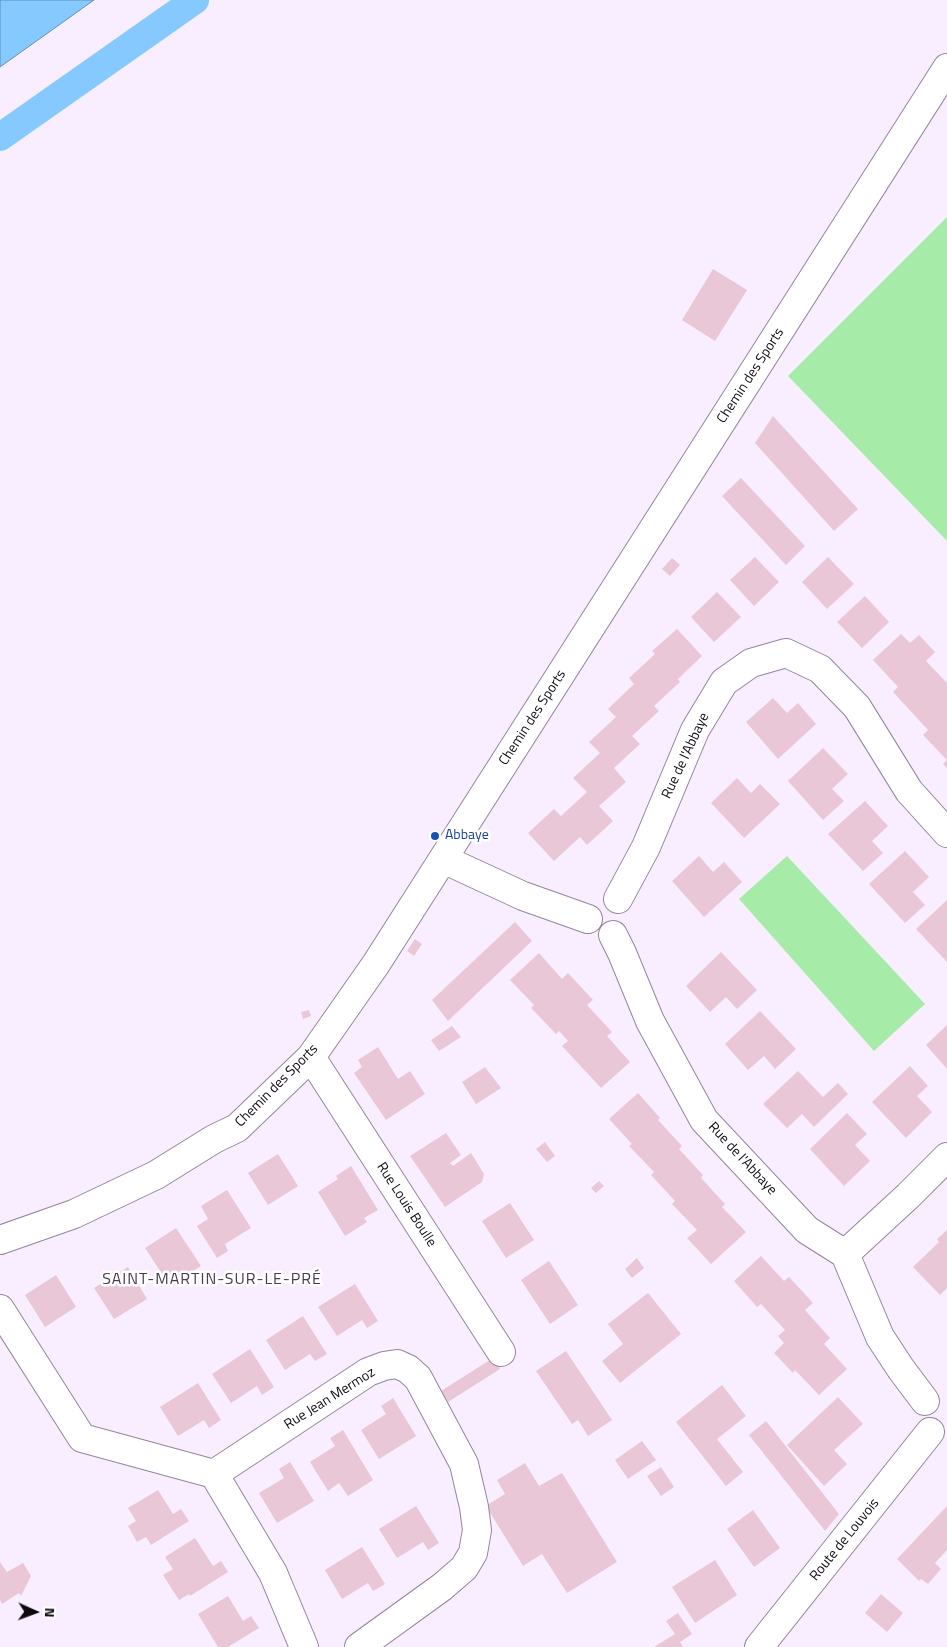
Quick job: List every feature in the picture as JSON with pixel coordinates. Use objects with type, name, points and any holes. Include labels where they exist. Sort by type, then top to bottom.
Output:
[{"type":"street","name":"Chemin des Sports","points":[[0,1240],[74,1214],[156,1175],[214,1139],[237,1128],[311,1057],[376,964],[945,76]]},
{"type":"street","name":"Rue de l'Abbaye","points":[[618,899],[646,847],[695,730],[724,682],[751,663],[786,653],[820,668],[857,707],[909,791],[947,833]]},
{"type":"street","points":[[443,859],[523,896],[588,919]]},
{"type":"street","points":[[606,896],[618,899],[626,908],[627,921],[624,927],[613,935],[600,934],[594,930],[588,919],[590,906],[595,901],[606,896]]},
{"type":"street","name":"Rue de l'Abbaye","points":[[613,935],[622,952],[650,1021],[704,1120],[807,1230],[845,1254]]},
{"type":"street","name":"Rue Louis Boulle","points":[[311,1057],[501,1352]]},
{"type":"street","points":[[939,1432],[921,1424],[919,1418],[919,1412],[936,1400],[900,1370],[880,1337],[845,1254],[947,1157]]},
{"type":"street","points":[[0,1308],[82,1438],[214,1474],[272,1573],[304,1647]]},
{"type":"street","name":"Rue Jean Mermoz","points":[[214,1474],[368,1372],[384,1366],[397,1364],[408,1369],[418,1378],[464,1464],[474,1507],[477,1530],[473,1553],[464,1568],[442,1587],[359,1647]]},
{"type":"street","name":"Route de Louvois","points":[[759,1647],[939,1432]]},
{"type":"green space","points":[[947,217],[947,541],[788,376]]},
{"type":"green space","points":[[787,856],[925,1004],[874,1051],[739,899]]},
{"type":"water","points":[[0,0],[94,0],[0,67]]},
{"type":"building","points":[[713,269],[747,290],[715,341],[682,320]]},
{"type":"building","points":[[773,416],[858,509],[834,531],[755,443]]},
{"type":"building","points":[[741,478],[805,546],[786,565],[722,496]]},
{"type":"building","points":[[755,557],[779,582],[754,606],[730,580]]},
{"type":"building","points":[[828,557],[854,584],[827,609],[802,582]]},
{"type":"building","points":[[672,558],[680,565],[670,576],[662,569]]},
{"type":"building","points":[[717,592],[741,617],[714,642],[691,617]]},
{"type":"building","points":[[865,596],[889,622],[862,648],[837,622]]},
{"type":"building","points":[[677,629],[702,656],[678,679],[680,682],[654,706],[659,711],[632,736],[640,744],[614,768],[626,782],[599,806],[613,821],[587,845],[580,837],[554,861],[528,833],[554,809],[561,816],[587,792],[573,778],[600,753],[589,742],[616,717],[608,709],[634,684],[629,678],[655,654],[652,651]]},
{"type":"building","points":[[901,634],[910,643],[919,635],[935,652],[926,661],[947,683],[947,760],[923,735],[928,730],[893,692],[898,687],[873,660]]},
{"type":"building","points":[[773,698],[787,713],[798,703],[816,724],[778,759],[746,722]]},
{"type":"building","points":[[823,748],[848,774],[832,789],[844,801],[823,820],[788,781]]},
{"type":"building","points":[[947,760],[947,768],[943,764]]},
{"type":"building","points":[[737,778],[751,793],[760,784],[780,804],[744,838],[711,803]]},
{"type":"building","points":[[865,801],[888,826],[872,841],[883,853],[863,871],[828,834]]},
{"type":"building","points":[[905,851],[929,877],[913,892],[925,905],[905,923],[869,884]]},
{"type":"building","points":[[699,856],[713,872],[724,862],[742,882],[704,917],[672,881]]},
{"type":"building","points":[[947,900],[947,962],[916,929]]},
{"type":"building","points":[[515,922],[532,941],[448,1021],[432,1000]]},
{"type":"building","points":[[415,939],[422,944],[414,956],[407,951]]},
{"type":"building","points":[[721,952],[757,990],[737,1009],[726,997],[710,1012],[686,986]]},
{"type":"building","points":[[539,953],[562,979],[568,973],[593,1000],[587,1005],[612,1032],[607,1036],[630,1062],[601,1088],[562,1046],[568,1041],[559,1031],[556,1034],[531,1008],[534,1005],[510,980]]},
{"type":"building","points":[[309,1010],[311,1016],[303,1019],[301,1012]]},
{"type":"building","points":[[760,1011],[796,1049],[775,1069],[764,1056],[748,1070],[725,1044]]},
{"type":"building","points":[[947,1025],[947,1069],[926,1045]]},
{"type":"building","points":[[452,1026],[461,1037],[439,1051],[431,1040]]},
{"type":"building","points":[[378,1047],[398,1079],[410,1071],[425,1094],[386,1120],[354,1073],[362,1067],[358,1060]]},
{"type":"building","points":[[910,1066],[928,1086],[917,1096],[932,1112],[906,1138],[872,1102]]},
{"type":"building","points":[[485,1067],[501,1088],[476,1104],[462,1082]]},
{"type":"building","points":[[798,1071],[823,1097],[838,1083],[848,1094],[814,1127],[802,1114],[787,1128],[763,1104]]},
{"type":"building","points":[[638,1093],[660,1118],[658,1120],[682,1146],[679,1149],[703,1175],[701,1178],[725,1204],[722,1207],[746,1232],[711,1264],[687,1238],[697,1230],[672,1204],[675,1201],[651,1175],[654,1172],[629,1146],[632,1144],[609,1119]]},
{"type":"building","points":[[847,1113],[867,1134],[855,1145],[870,1161],[844,1186],[810,1149]]},
{"type":"building","points":[[446,1133],[461,1155],[450,1163],[453,1166],[471,1153],[484,1174],[482,1182],[445,1207],[410,1156]]},
{"type":"building","points":[[545,1142],[555,1156],[547,1162],[536,1149]]},
{"type":"building","points":[[278,1154],[298,1186],[268,1205],[248,1173]]},
{"type":"building","points":[[351,1166],[378,1210],[364,1218],[367,1222],[345,1236],[318,1192],[338,1179],[336,1176]]},
{"type":"building","points":[[599,1181],[604,1186],[596,1193],[591,1188]]},
{"type":"building","points":[[227,1190],[251,1228],[225,1244],[228,1251],[217,1258],[197,1226],[208,1219],[201,1206]]},
{"type":"building","points":[[510,1203],[534,1240],[506,1258],[482,1221]]},
{"type":"building","points":[[176,1228],[201,1266],[170,1286],[145,1248]]},
{"type":"building","points":[[947,1230],[947,1288],[940,1295],[913,1267],[939,1242],[937,1239]]},
{"type":"building","points":[[761,1256],[784,1281],[789,1277],[813,1303],[805,1310],[830,1338],[824,1344],[847,1369],[819,1395],[795,1370],[793,1373],[774,1353],[784,1343],[778,1336],[785,1330],[761,1304],[757,1307],[734,1281]]},
{"type":"building","points":[[637,1258],[644,1268],[632,1278],[625,1269]]},
{"type":"building","points":[[549,1261],[578,1305],[550,1324],[521,1280]]},
{"type":"building","points":[[128,1267],[147,1299],[114,1319],[94,1288]]},
{"type":"building","points":[[56,1275],[76,1307],[45,1327],[25,1295]]},
{"type":"building","points":[[355,1284],[378,1321],[367,1328],[362,1320],[337,1336],[318,1307]]},
{"type":"building","points":[[648,1293],[681,1334],[620,1383],[602,1361],[623,1344],[608,1324]]},
{"type":"building","points":[[303,1316],[327,1354],[315,1361],[310,1354],[285,1370],[266,1340]]},
{"type":"building","points":[[250,1349],[274,1387],[262,1395],[257,1386],[231,1403],[212,1374]]},
{"type":"building","points":[[566,1351],[612,1420],[588,1436],[578,1420],[572,1424],[536,1371]]},
{"type":"building","points":[[493,1358],[500,1369],[448,1402],[441,1391]]},
{"type":"building","points":[[198,1383],[221,1420],[209,1428],[204,1420],[178,1436],[160,1407]]},
{"type":"building","points":[[722,1385],[746,1416],[717,1439],[743,1472],[726,1486],[676,1422]]},
{"type":"building","points":[[838,1397],[863,1424],[834,1450],[847,1464],[824,1486],[787,1445]]},
{"type":"building","points":[[393,1398],[416,1436],[379,1459],[361,1430],[386,1414],[381,1406]]},
{"type":"building","points":[[766,1421],[839,1514],[825,1531],[749,1435]]},
{"type":"building","points":[[343,1430],[373,1480],[348,1496],[339,1483],[328,1491],[310,1462],[335,1446],[330,1438]]},
{"type":"building","points":[[642,1441],[656,1460],[628,1479],[615,1460]]},
{"type":"building","points":[[290,1462],[314,1501],[277,1523],[259,1493],[284,1478],[279,1469]]},
{"type":"building","points":[[525,1463],[539,1486],[562,1473],[617,1562],[567,1593],[542,1554],[523,1566],[486,1506],[505,1494],[497,1480]]},
{"type":"building","points":[[661,1467],[674,1487],[661,1496],[647,1476]]},
{"type":"building","points":[[158,1490],[173,1514],[181,1509],[189,1521],[151,1545],[146,1537],[137,1542],[128,1526],[136,1521],[128,1508]]},
{"type":"building","points":[[416,1506],[439,1543],[428,1550],[423,1542],[397,1558],[379,1529]]},
{"type":"building","points":[[947,1506],[947,1550],[935,1563],[941,1569],[928,1584],[921,1579],[919,1581],[897,1559]]},
{"type":"building","points":[[753,1510],[780,1548],[754,1567],[727,1529]]},
{"type":"building","points":[[195,1538],[213,1566],[221,1561],[228,1572],[190,1596],[189,1594],[179,1600],[163,1575],[173,1569],[165,1557]]},
{"type":"building","points":[[362,1547],[385,1584],[373,1591],[368,1583],[342,1599],[325,1570]]},
{"type":"building","points":[[715,1560],[737,1595],[695,1623],[672,1587]]},
{"type":"building","points":[[0,1562],[7,1572],[23,1563],[31,1576],[21,1596],[19,1593],[2,1604],[0,1600]]},
{"type":"building","points":[[881,1594],[903,1613],[887,1632],[865,1613]]},
{"type":"building","points":[[228,1596],[243,1621],[251,1616],[259,1628],[228,1647],[218,1647],[198,1614]]},
{"type":"building","points":[[678,1613],[692,1634],[680,1642],[683,1647],[654,1647],[675,1634],[666,1621]]},
{"type":"waterway","points":[[0,137],[195,0]]},
{"type":"place","name":"Abbaye","points":[[435,836]]},
{"type":"district","name":"SAINT-MARTIN-SUR-LE-PRÉ","points":[[212,1280]]}]
